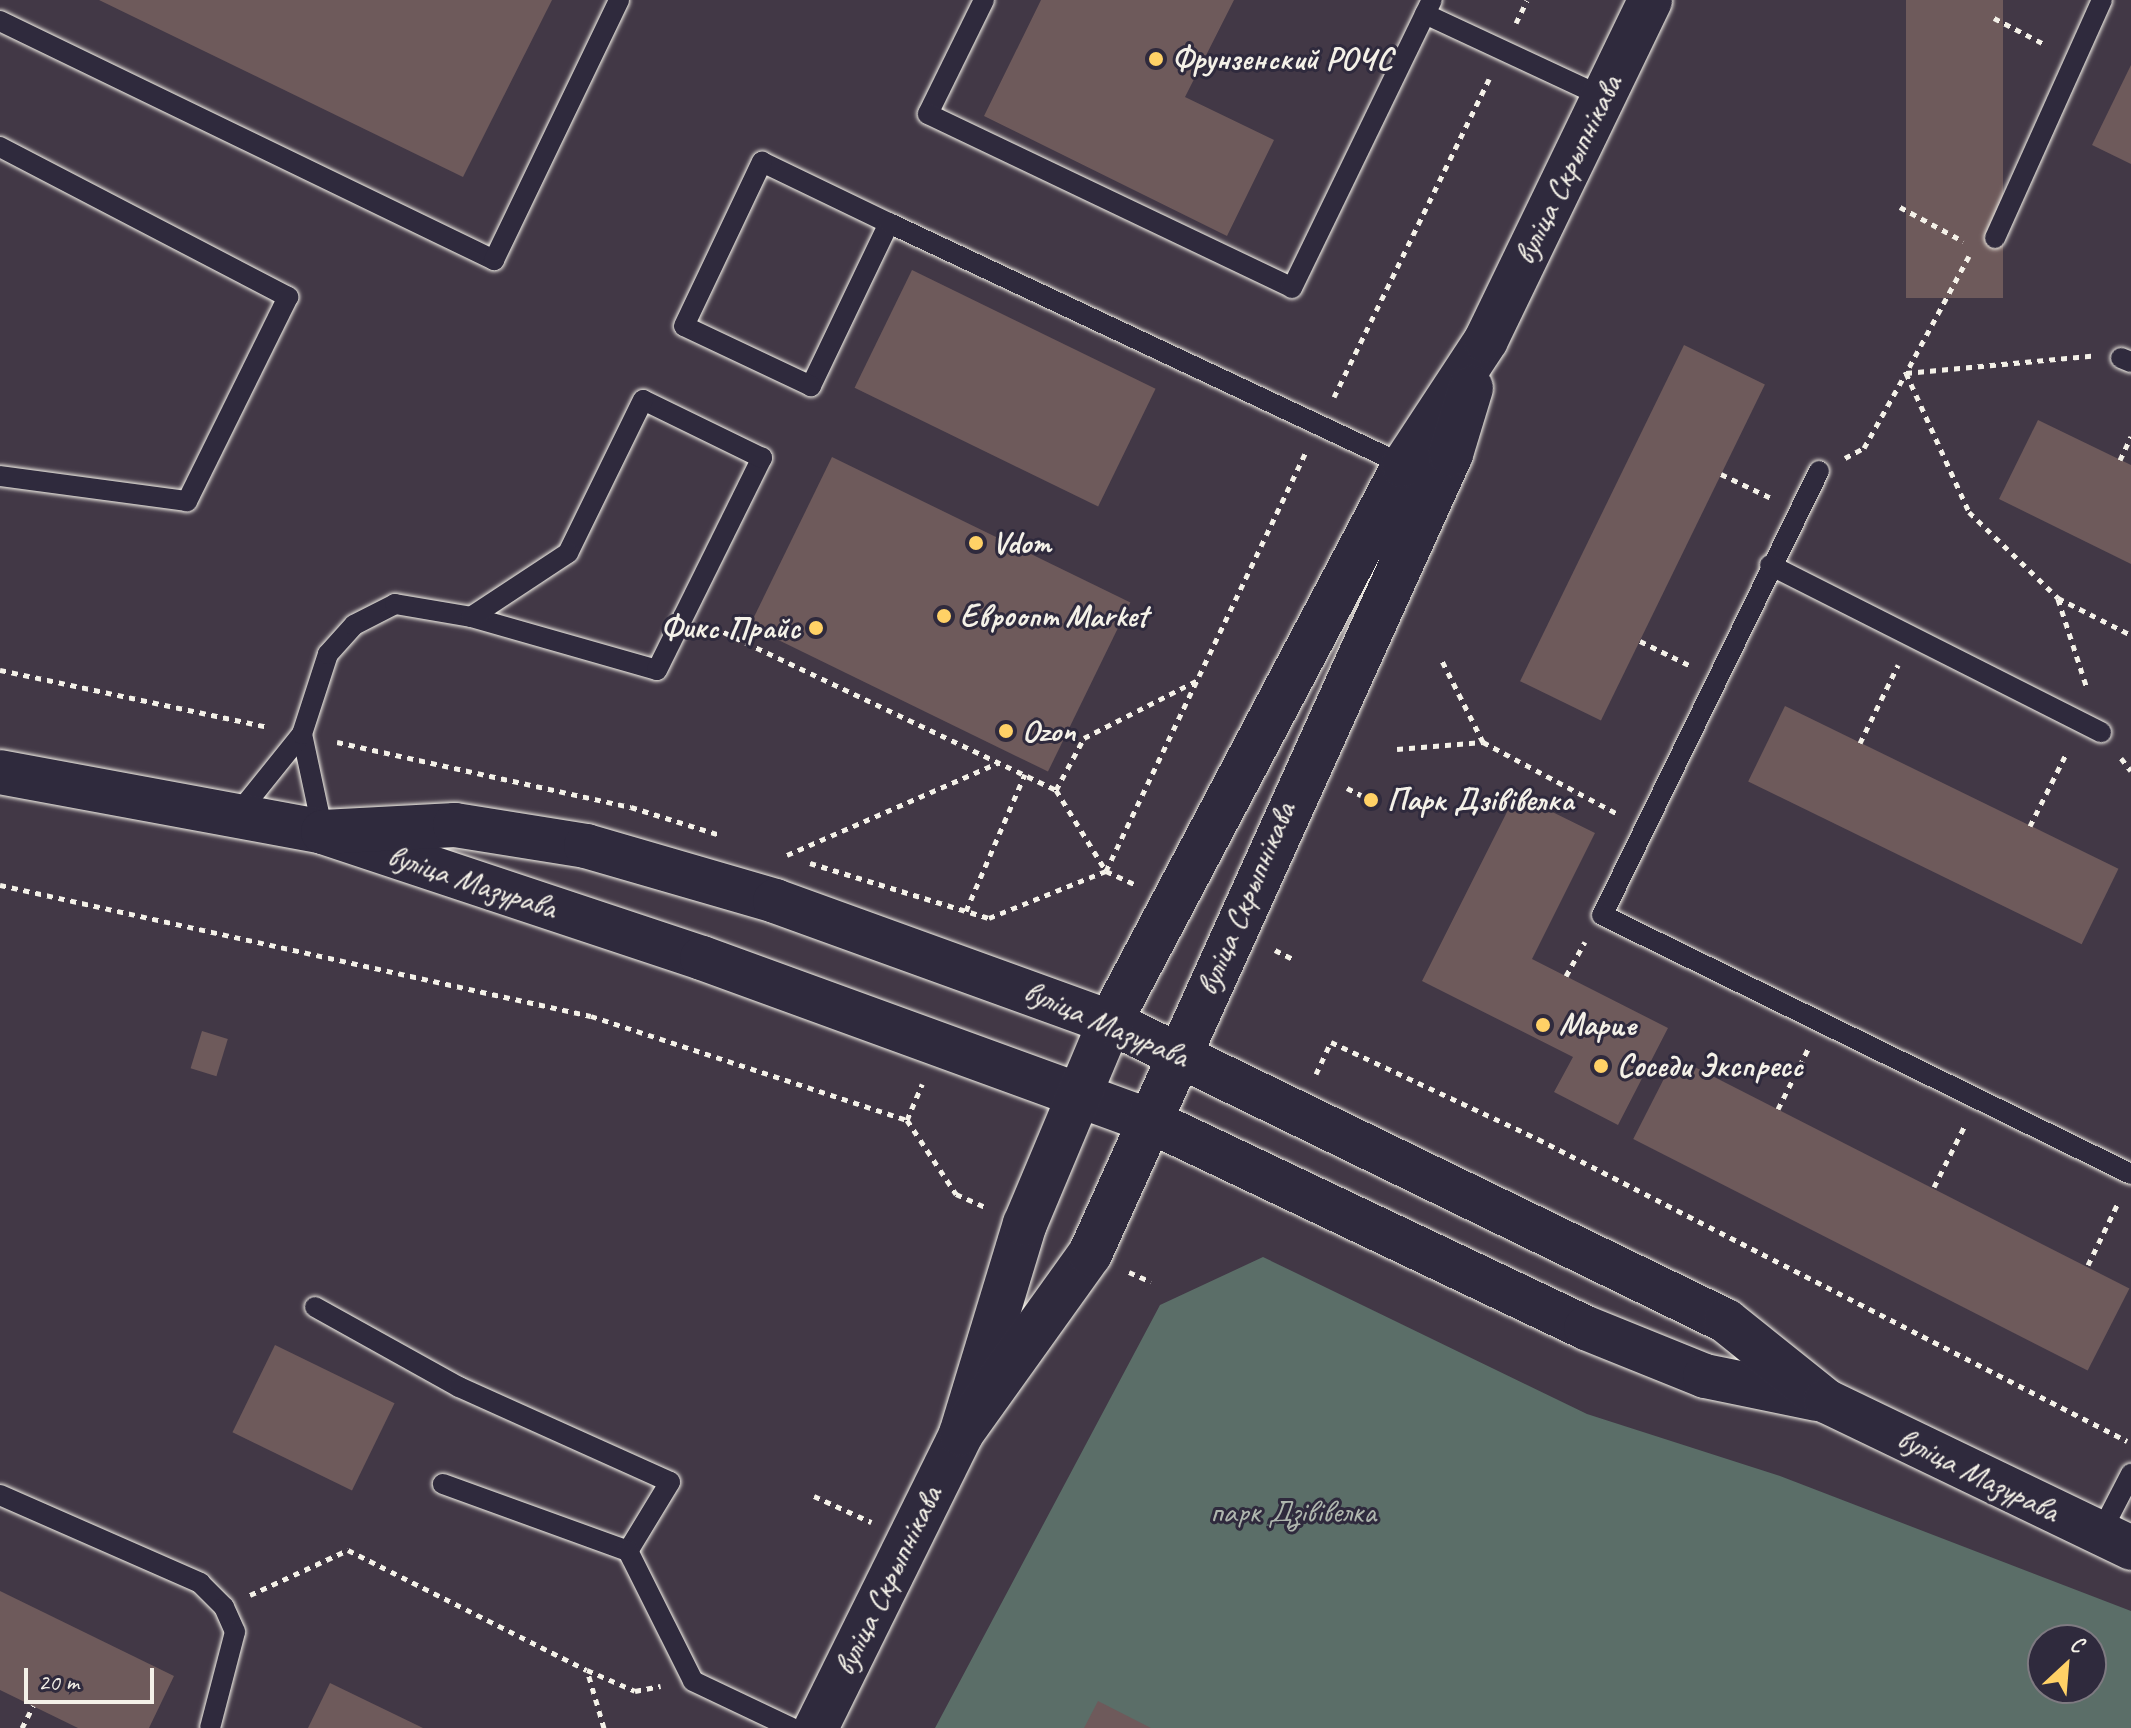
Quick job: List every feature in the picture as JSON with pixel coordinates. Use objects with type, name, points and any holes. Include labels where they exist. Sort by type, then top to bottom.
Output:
[{"type":"main road","name":"вуліца Скрыпнікава","points":[[961,1434],[1025,1224],[1110,1022],[1404,465],[1486,340],[1650,0]]},
{"type":"main road","name":"вуліца Скрыпнікава","points":[[816,1728],[961,1434],[1090,1254],[1451,454],[1486,340]]},
{"type":"main road","name":"вуліца Мазурава","points":[[0,772],[323,832],[1078,1092],[1148,1120],[1586,1328],[1705,1376],[1826,1401]]},
{"type":"main road","name":"вуліца Мазурава","points":[[323,832],[455,825],[586,846],[775,901],[1110,1022],[1726,1321],[1826,1401],[2116,1541]]},
{"type":"lane","points":[[0,21],[494,260],[619,0]]},
{"type":"lane","points":[[984,0],[928,114],[1292,288],[1429,7],[1503,50],[1603,97]]},
{"type":"lane","points":[[1995,238],[2102,0]]},
{"type":"lane","points":[[0,147],[288,297],[187,501],[0,476]]},
{"type":"lane","points":[[889,223],[811,386],[684,326],[762,162],[1404,465]]},
{"type":"lane","points":[[236,816],[302,734],[328,654],[354,625],[395,604],[471,617],[657,670],[762,458],[643,400],[568,553],[471,617]]},
{"type":"lane","points":[[1819,471],[1770,565],[1602,915],[1978,1098],[2128,1181]]},
{"type":"lane","points":[[1770,565],[2101,732]]},
{"type":"lane","points":[[302,734],[323,832]]},
{"type":"lane","points":[[315,1307],[459,1387],[670,1482],[628,1551]]},
{"type":"lane","points":[[2116,1541],[2131,1474]]},
{"type":"lane","points":[[443,1484],[628,1551],[693,1681],[792,1728]]},
{"type":"lane","points":[[0,1495],[200,1583],[224,1607],[235,1632],[210,1728]]},
{"type":"path","points":[[989,918],[1106,871],[1527,0]]},
{"type":"path","points":[[1994,18],[2076,59]]},
{"type":"path","points":[[1864,448],[1974,247],[1900,207]]},
{"type":"path","points":[[1906,373],[2066,354],[2126,360]]},
{"type":"path","points":[[1906,373],[1969,512],[2058,598],[2131,635]]},
{"type":"path","points":[[2120,460],[2131,436]]},
{"type":"path","points":[[1721,474],[1798,512]]},
{"type":"path","points":[[685,614],[1056,790],[1106,871],[1139,886]]},
{"type":"path","points":[[1860,743],[1912,637]]},
{"type":"path","points":[[1640,641],[1716,679]]},
{"type":"path","points":[[1441,659],[1483,742]]},
{"type":"path","points":[[1056,790],[1084,738],[1198,680]]},
{"type":"path","points":[[2030,826],[2082,722]]},
{"type":"path","points":[[1397,749],[1483,742],[1644,828]]},
{"type":"path","points":[[787,855],[999,763]]},
{"type":"path","points":[[966,911],[1025,774]]},
{"type":"path","points":[[0,885],[591,1016],[907,1120],[956,1194],[990,1209]]},
{"type":"path","points":[[1778,1109],[1821,1021]]},
{"type":"path","points":[[1311,1084],[1331,1042],[1538,1139],[2131,1444]]},
{"type":"path","points":[[907,1120],[923,1082]]},
{"type":"path","points":[[1934,1187],[1978,1098]]},
{"type":"path","points":[[2088,1265],[2128,1181]]},
{"type":"path","points":[[1120,1268],[1151,1282]]},
{"type":"path","points":[[814,1496],[908,1540]]},
{"type":"path","points":[[224,1607],[348,1550],[635,1691],[693,1681]]},
{"type":"path","points":[[587,1670],[604,1728]]},
{"type":"path","points":[[22,1728],[33,1706]]},
{"type":"green space","name":"парк Дзівівелка","points":[[1263,1257],[1587,1414],[1780,1476],[2131,1611],[2131,1728],[935,1728],[1160,1305]]},
{"type":"building","points":[[99,0],[552,0],[463,177]]},
{"type":"building","points":[[1041,0],[1234,0],[1185,97],[1274,140],[1227,236],[984,116]]},
{"type":"building","points":[[1906,0],[2003,0],[2003,298],[1906,298]]},
{"type":"building","points":[[2131,65],[2131,164],[2092,145]]},
{"type":"building","points":[[912,270],[1156,389],[1098,507],[855,388]]},
{"type":"building","points":[[1684,345],[1765,384],[1601,721],[1520,681]]},
{"type":"building","points":[[2038,420],[2131,465],[2131,564],[1999,499]]},
{"type":"building","name":"Евроопт Market","points":[[832,457],[1130,603],[1048,772],[750,626]]},
{"type":"building","points":[[1785,706],[2118,869],[2082,944],[1748,781]]},
{"type":"building","points":[[1516,794],[1595,833],[1532,959],[1668,1028],[1618,1125],[1554,1092],[1573,1057],[1422,981]]},
{"type":"building","points":[[202,1031],[228,1039],[216,1076],[191,1068]]},
{"type":"building","points":[[1675,1057],[2129,1289],[2088,1371],[1633,1139]]},
{"type":"building","points":[[275,1345],[395,1403],[352,1490],[232,1432]]},
{"type":"building","points":[[0,1591],[174,1676],[149,1728],[78,1728],[0,1690]]},
{"type":"building","points":[[330,1683],[423,1728],[308,1728]]},
{"type":"building","points":[[1098,1701],[1151,1728],[1084,1728]]},
{"type":"place","name":"Фрунзенский РОЧС","points":[[1156,59]]},
{"type":"place","name":"Vdom","points":[[976,543]]},
{"type":"place","name":"Евроопт Market","points":[[944,616]]},
{"type":"place","name":"Фикс Прайс","points":[[816,628]]},
{"type":"place","name":"Ozon","points":[[1006,731]]},
{"type":"place","name":"Парк Дзівівелка","points":[[1371,800]]},
{"type":"place","name":"Марие","points":[[1543,1025]]},
{"type":"place","name":"Соседи Экспресс","points":[[1601,1066]]}]
